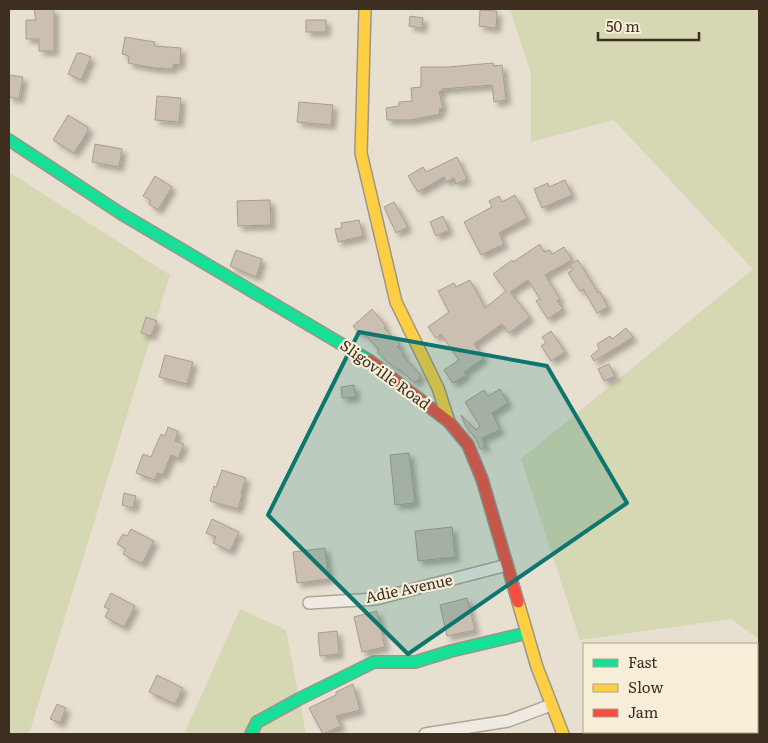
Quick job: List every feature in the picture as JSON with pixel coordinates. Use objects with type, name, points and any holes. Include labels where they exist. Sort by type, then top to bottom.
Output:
[{"type":"street","points":[[365,9],[361,153],[396,302],[438,388],[449,422]]},
{"type":"street","name":"Sligoville Road","points":[[9,140],[120,213],[366,358],[449,422],[468,445],[482,479],[537,667],[563,734]]},
{"type":"street","name":"Adie Avenue","points":[[309,603],[376,599],[507,566]]},
{"type":"street","points":[[251,734],[257,722],[374,662],[415,662],[527,633]]},
{"type":"street","points":[[424,734],[508,721],[551,705]]},
{"type":"highlighted area","points":[[359,332],[547,366],[627,503],[408,654],[268,515]]},
{"type":"green space","points":[[510,9],[759,9],[759,639],[731,619],[580,640],[521,459],[753,269],[614,120],[531,142],[531,74]]},
{"type":"green space","points":[[9,172],[170,275],[29,734],[9,734]]},
{"type":"green space","points":[[240,609],[286,630],[306,734],[184,734]]},
{"type":"building","points":[[34,9],[54,9],[54,51],[39,51],[39,39],[26,39],[26,20],[36,20]]},
{"type":"building","points":[[480,10],[497,11],[496,28],[479,26]]},
{"type":"building","points":[[410,16],[423,18],[422,28],[409,26]]},
{"type":"building","points":[[306,20],[326,20],[326,32],[306,32]]},
{"type":"building","points":[[125,37],[155,42],[154,46],[181,48],[180,65],[173,64],[173,69],[154,68],[128,63],[129,56],[122,54]]},
{"type":"building","points":[[77,53],[91,57],[81,80],[68,74]]},
{"type":"building","points":[[493,63],[494,66],[502,65],[506,100],[494,102],[492,85],[442,89],[439,92],[443,108],[439,109],[440,114],[412,120],[387,120],[386,108],[399,106],[399,102],[412,101],[411,88],[421,87],[421,67]]},
{"type":"building","points":[[9,75],[23,77],[19,99],[9,97]]},
{"type":"building","points":[[157,96],[181,98],[179,122],[155,120]]},
{"type":"building","points":[[299,102],[333,105],[331,125],[297,122]]},
{"type":"building","points":[[68,115],[88,127],[88,131],[74,153],[53,140]]},
{"type":"building","points":[[95,144],[122,149],[119,167],[92,162]]},
{"type":"building","points":[[457,157],[467,179],[456,184],[454,178],[446,182],[444,177],[418,192],[408,176],[423,167],[426,172]]},
{"type":"building","points":[[155,176],[172,187],[158,210],[149,204],[151,201],[143,196]]},
{"type":"building","points":[[565,180],[572,195],[542,208],[534,189],[548,183],[549,187]]},
{"type":"building","points":[[515,195],[527,218],[499,233],[504,244],[481,255],[464,222],[492,207],[489,201],[499,196],[502,202]]},
{"type":"building","points":[[270,200],[271,225],[238,226],[237,201]]},
{"type":"building","points":[[394,202],[408,227],[396,233],[384,207]]},
{"type":"building","points":[[443,216],[449,230],[436,236],[430,222]]},
{"type":"building","points":[[359,220],[363,236],[338,242],[335,229],[342,228],[341,223]]},
{"type":"building","points":[[540,244],[544,252],[550,250],[552,254],[564,247],[572,260],[545,275],[560,299],[557,301],[563,309],[548,319],[536,301],[540,299],[528,280],[510,292],[530,317],[509,333],[502,324],[474,344],[484,358],[464,372],[466,375],[453,383],[444,370],[459,360],[441,334],[436,338],[428,327],[449,312],[438,291],[454,283],[456,287],[470,280],[485,308],[506,291],[493,274],[512,260],[513,262]]},
{"type":"building","points":[[236,250],[262,259],[256,277],[230,266]]},
{"type":"building","points":[[578,260],[608,307],[597,313],[583,289],[580,291],[568,273],[573,270],[570,265]]},
{"type":"building","points":[[372,309],[386,326],[384,328],[400,344],[397,347],[404,353],[402,355],[421,376],[415,383],[386,361],[363,332],[359,333],[353,326]]},
{"type":"building","points":[[146,317],[157,321],[151,336],[141,333]]},
{"type":"building","points":[[626,328],[633,337],[594,361],[591,356],[599,349],[597,344],[610,336],[612,339]]},
{"type":"building","points":[[551,331],[565,352],[551,361],[541,346],[546,343],[542,337]]},
{"type":"building","points":[[165,355],[193,362],[187,384],[159,377]]},
{"type":"building","points":[[609,364],[615,376],[604,381],[598,369]]},
{"type":"building","points":[[354,385],[355,397],[342,398],[341,387]]},
{"type":"building","points":[[500,389],[508,403],[492,413],[500,430],[482,438],[485,447],[480,449],[461,415],[476,430],[480,426],[465,402],[484,390],[488,396]]},
{"type":"building","points":[[168,427],[178,431],[175,441],[184,444],[178,458],[171,455],[163,475],[157,473],[155,480],[136,473],[143,454],[151,457],[161,434],[165,436]]},
{"type":"building","points":[[409,453],[415,503],[395,505],[390,455]]},
{"type":"building","points":[[222,470],[246,478],[238,509],[210,501],[214,486],[216,487]]},
{"type":"building","points":[[124,493],[136,496],[133,508],[122,505]]},
{"type":"building","points":[[212,519],[239,532],[230,551],[213,543],[216,537],[206,533]]},
{"type":"building","points":[[452,527],[455,557],[418,561],[415,531]]},
{"type":"building","points":[[131,529],[154,541],[142,564],[123,554],[126,549],[117,544],[123,534],[127,536]]},
{"type":"building","points":[[325,548],[329,579],[297,583],[293,552]]},
{"type":"building","points":[[111,593],[135,606],[124,627],[105,617],[109,609],[104,607]]},
{"type":"building","points":[[467,598],[475,630],[447,636],[440,605]]},
{"type":"building","points":[[377,611],[385,647],[362,652],[354,617]]},
{"type":"building","points":[[337,631],[339,654],[320,656],[318,633]]},
{"type":"building","points":[[157,675],[183,688],[175,704],[149,692]]},
{"type":"building","points":[[353,684],[360,710],[336,716],[341,726],[323,734],[309,708],[336,695],[336,692]]},
{"type":"building","points":[[57,704],[66,708],[60,723],[50,719]]},
{"type":"traffic: fast","points":[[9,140],[120,213],[370,361]]},
{"type":"traffic: fast","points":[[251,734],[257,722],[374,662],[415,662],[451,651],[527,633]]},
{"type":"traffic: slow","points":[[365,9],[361,153],[396,302],[438,388],[449,422]]},
{"type":"traffic: slow","points":[[518,602],[537,667],[563,734]]},
{"type":"traffic: jam","points":[[370,361],[449,422],[468,445],[482,479],[518,602]]}]
